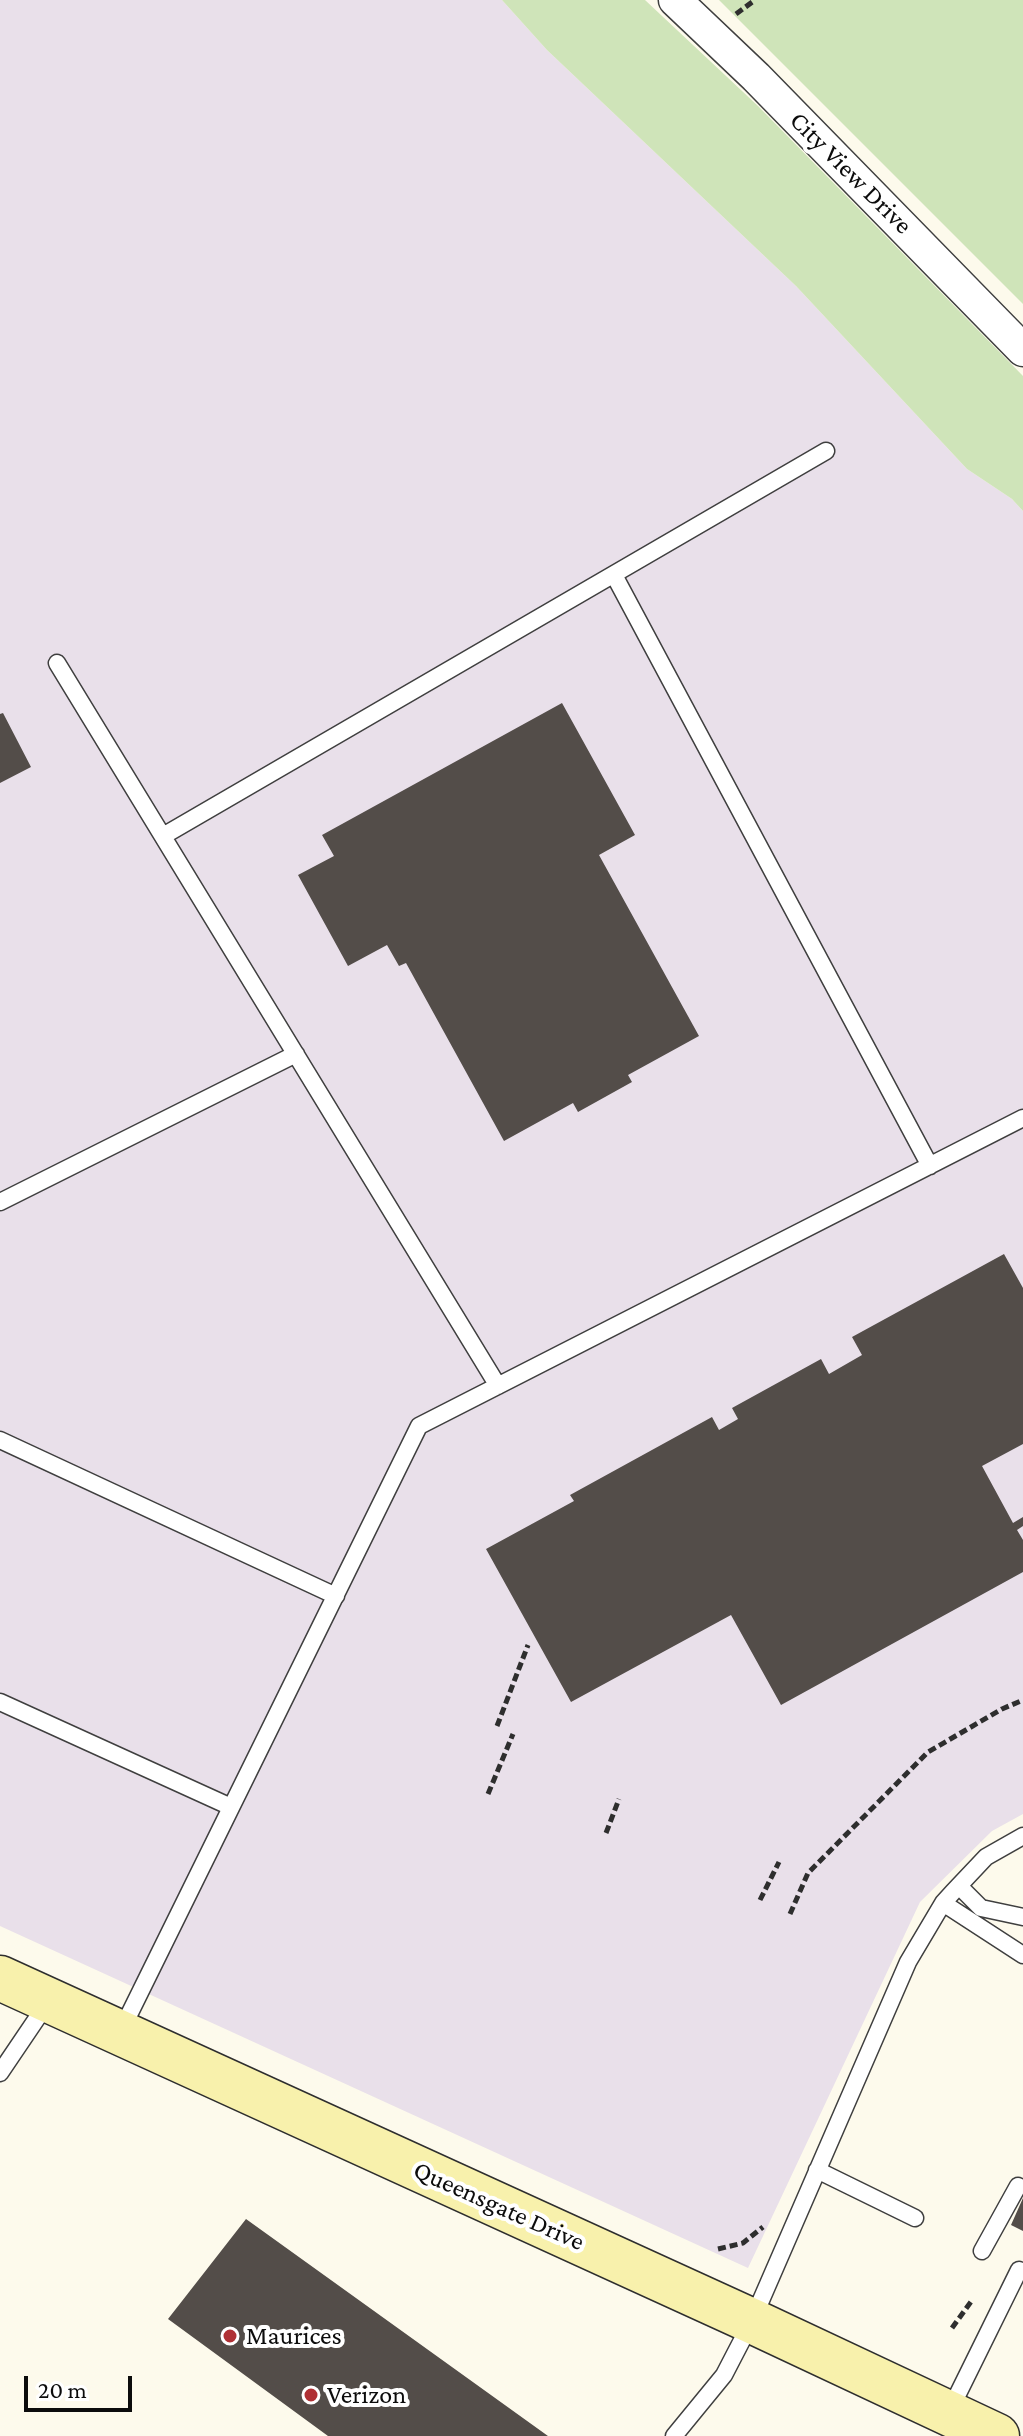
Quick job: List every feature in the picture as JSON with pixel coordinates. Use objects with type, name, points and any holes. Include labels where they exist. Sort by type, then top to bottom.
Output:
[{"type":"street","name":"City View Drive","points":[[675,0],[756,77],[1023,350]]},
{"type":"street","name":"Queensgate Drive","points":[[0,1978],[997,2436]]},
{"type":"lane","points":[[163,836],[826,451]]},
{"type":"lane","points":[[614,575],[930,1166]]},
{"type":"lane","points":[[57,663],[498,1386]]},
{"type":"lane","points":[[0,1202],[296,1054]]},
{"type":"lane","points":[[120,2033],[419,1426],[1023,1118]]},
{"type":"lane","points":[[0,1440],[336,1596]]},
{"type":"lane","points":[[0,1702],[231,1807]]},
{"type":"lane","points":[[674,2436],[724,2375],[752,2321],[904,1969],[943,1903],[986,1857],[1023,1836]]},
{"type":"lane","points":[[959,1886],[981,1908],[1023,1917]]},
{"type":"lane","points":[[943,1903],[1023,1955]]},
{"type":"lane","points":[[0,2073],[49,2001]]},
{"type":"lane","points":[[817,2170],[915,2218]]},
{"type":"lane","points":[[982,2251],[1018,2186]]},
{"type":"lane","points":[[948,2413],[1019,2270]]},
{"type":"path","points":[[497,1726],[528,1645]]},
{"type":"path","points":[[790,1914],[808,1873],[928,1752],[1023,1700]]},
{"type":"path","points":[[488,1794],[513,1734]]},
{"type":"path","points":[[606,1833],[619,1799]]},
{"type":"path","points":[[760,1900],[779,1862]]},
{"type":"path","points":[[718,2249],[743,2243],[763,2227],[770,2213]]},
{"type":"path","points":[[952,2328],[978,2291]]},
{"type":"shaded area","points":[[0,0],[502,0],[547,50],[796,286],[967,469],[1012,499],[1023,511],[1023,1814],[992,1831],[920,1902],[748,2268],[0,1926]]},
{"type":"green space","points":[[502,0],[645,0],[758,106],[1023,376],[1023,511],[1012,499],[967,469],[796,286],[547,50]]},
{"type":"green space","points":[[719,0],[1023,0],[1023,304]]},
{"type":"building","points":[[562,703],[635,835],[599,855],[699,1036],[628,1075],[632,1082],[578,1112],[573,1103],[504,1141],[406,963],[399,966],[387,945],[348,966],[298,875],[334,856],[322,835]]},
{"type":"building","points":[[3,713],[31,767],[0,783],[0,714]]},
{"type":"building","points":[[1004,1254],[1023,1288],[1023,1444],[982,1466],[1013,1523],[1023,1517],[1023,1526],[1017,1530],[1023,1540],[1023,1572],[781,1705],[731,1615],[571,1702],[486,1549],[574,1501],[570,1495],[712,1417],[719,1430],[738,1419],[732,1408],[821,1359],[829,1374],[862,1355],[852,1337]]},
{"type":"building","points":[[1023,2198],[1023,2231],[1011,2225]]},
{"type":"building","points":[[246,2219],[548,2436],[328,2436],[168,2319]]},
{"type":"place","name":"Maurices","points":[[230,2336]]},
{"type":"place","name":"Verizon","points":[[311,2395]]}]
